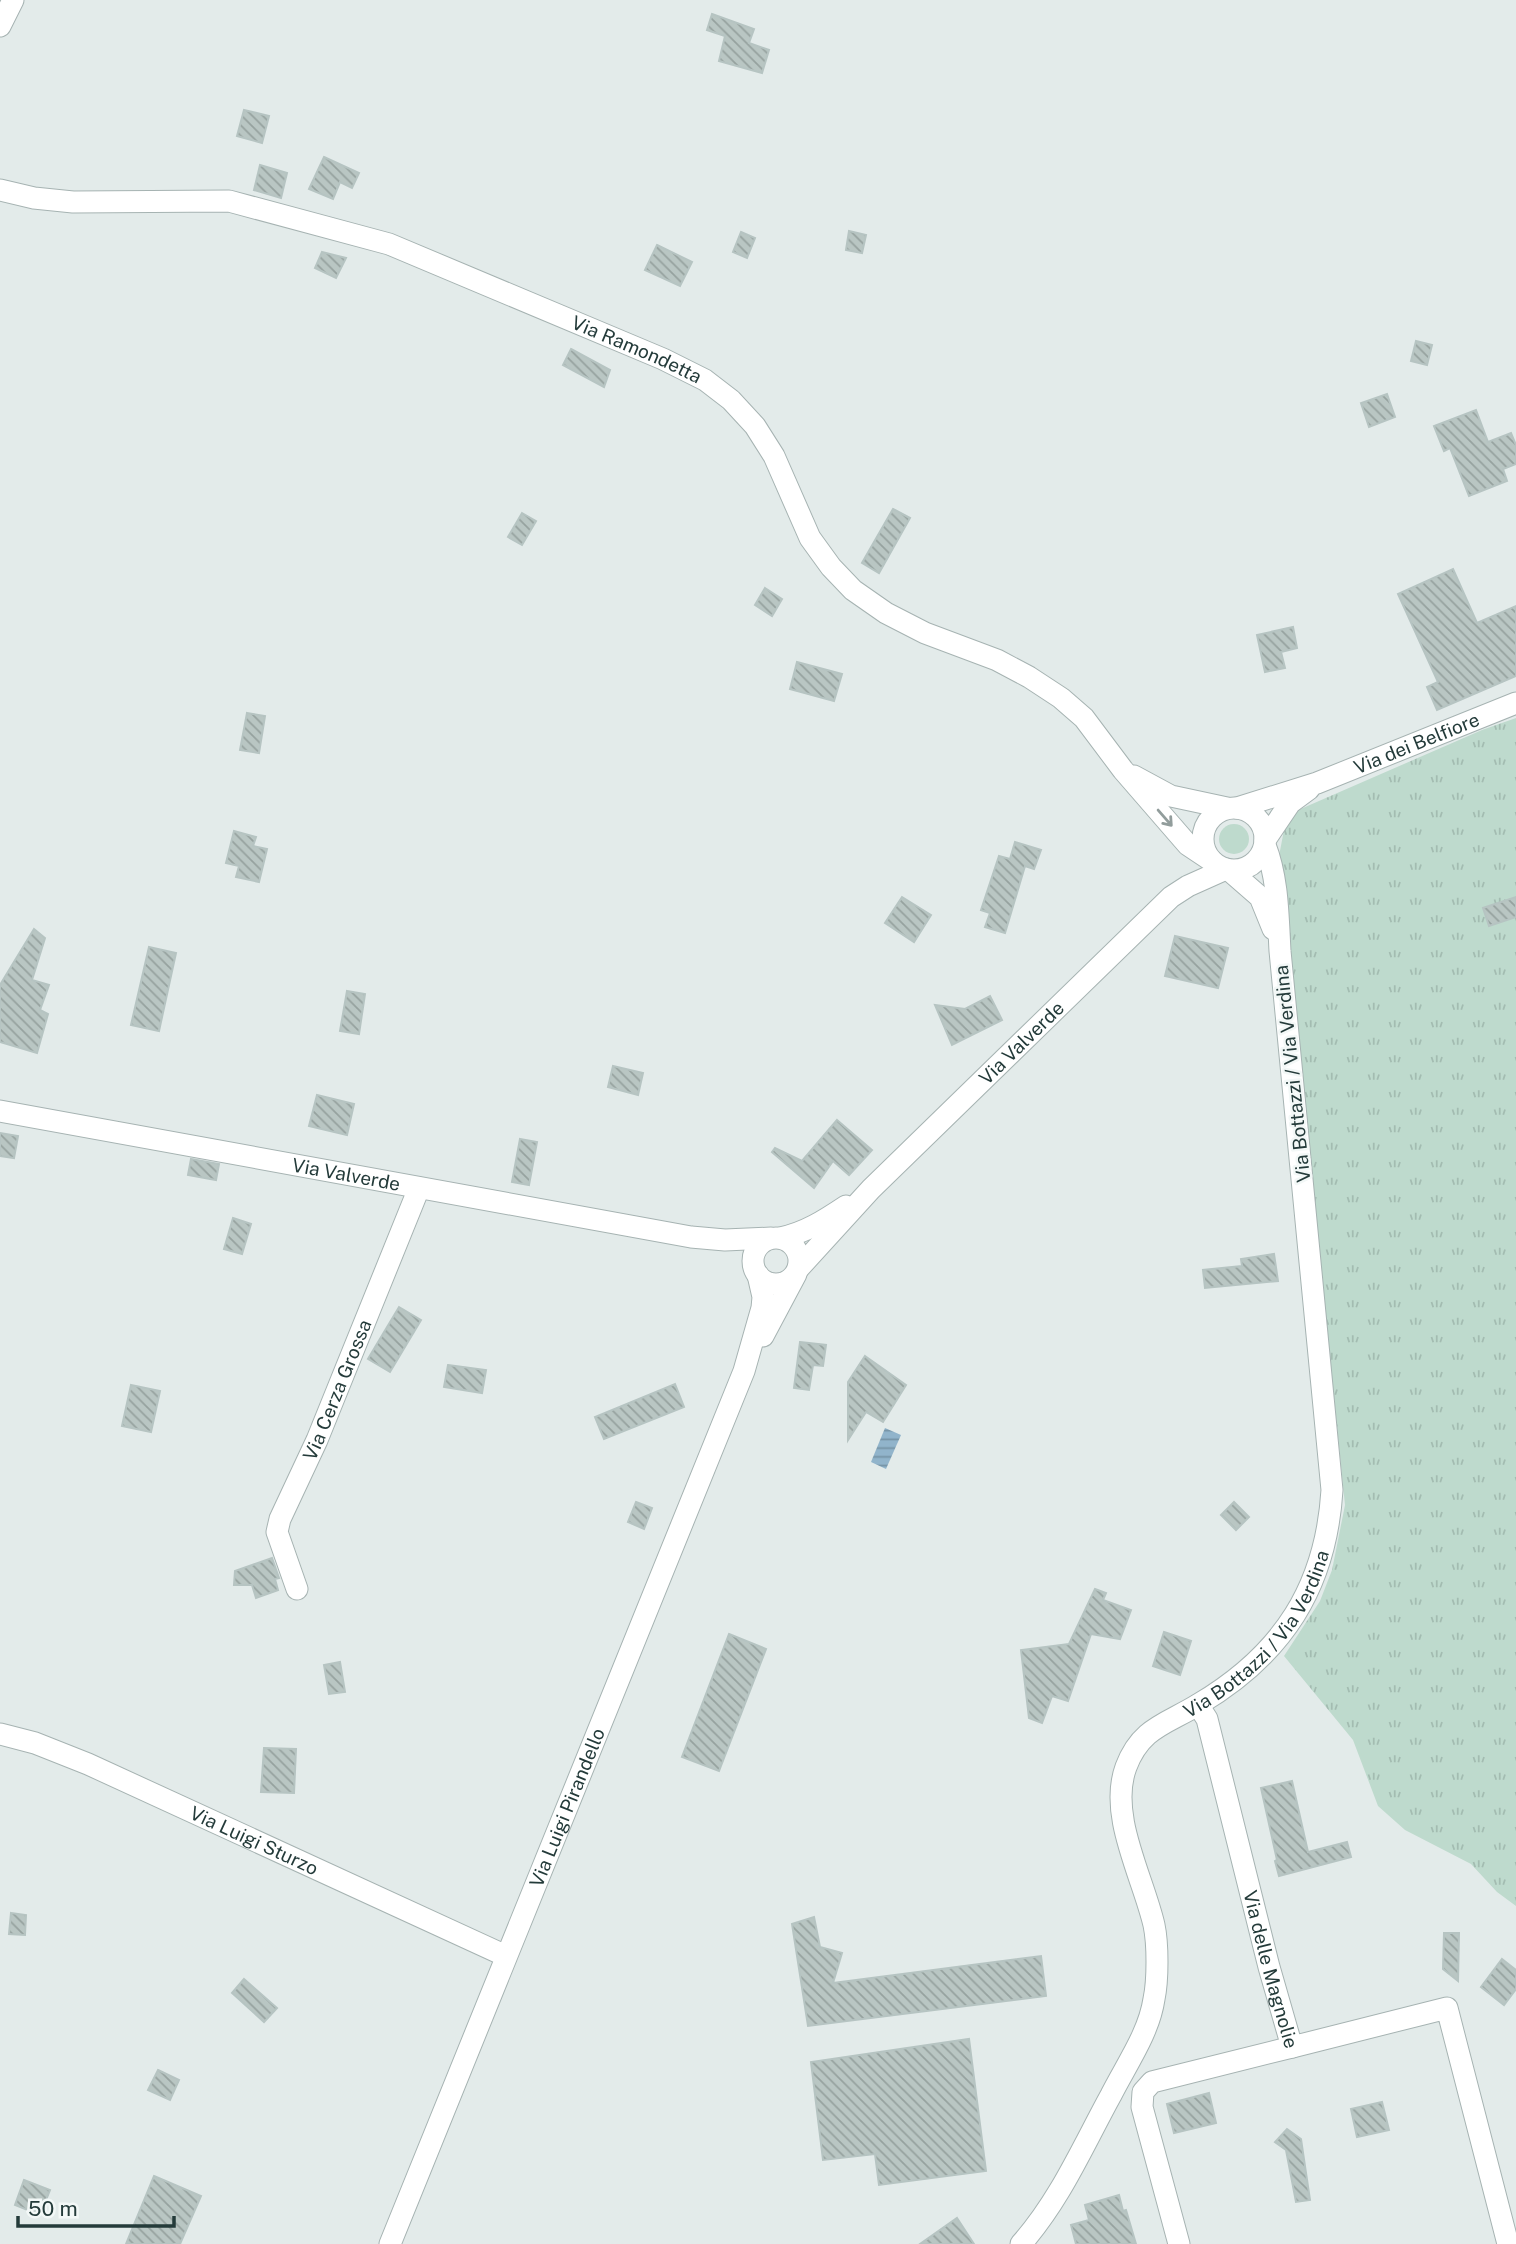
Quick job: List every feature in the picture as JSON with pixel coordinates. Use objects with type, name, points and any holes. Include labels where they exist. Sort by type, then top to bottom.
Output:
[{"type":"street","points":[[0,26],[13,0]]},
{"type":"street","name":"Via Ramondetta","points":[[0,190],[34,198],[73,202],[229,201],[331,227],[389,244],[663,359],[705,380],[731,400],[755,426],[774,456],[810,538],[831,567],[853,590],[886,613],[925,633],[997,660],[1051,691],[1084,718],[1123,770],[1188,845],[1217,862],[1260,897],[1267,909],[1280,951]]},
{"type":"street","name":"Via dei Belfiore","points":[[1317,783],[1516,703]]},
{"type":"street","points":[[1123,770],[1171,796],[1249,811],[1258,818],[1264,828],[1278,900],[1280,951]]},
{"type":"street","points":[[1317,783],[1290,803],[1256,861],[1239,870],[1217,862],[1204,845],[1205,828],[1218,812],[1317,783]]},
{"type":"street","points":[[1171,897],[1207,876],[1217,862]]},
{"type":"street","points":[[1171,897],[1190,870],[1217,862]]},
{"type":"street","name":"Via Valverde","points":[[871,1189],[1171,897]]},
{"type":"street","name":"Via Bottazzi / Via Verdina","points":[[1021,2244],[1052,2204],[1138,2045],[1154,1999],[1155,1928],[1121,1809],[1120,1788],[1133,1749],[1144,1735],[1236,1680],[1281,1637],[1309,1589],[1330,1521],[1332,1490],[1280,951]]},
{"type":"street","name":"Via Valverde","points":[[0,1111],[691,1237]]},
{"type":"street","name":"Via Cerza Grossa","points":[[297,1590],[278,1532],[280,1519],[317,1440],[419,1188]]},
{"type":"street","points":[[691,1237],[725,1241],[795,1235],[813,1227],[871,1189]]},
{"type":"street","points":[[691,1237],[740,1257],[773,1284],[782,1284],[871,1189]]},
{"type":"street","points":[[775,1238],[794,1246],[798,1253],[797,1271],[744,1371],[762,1308],[763,1297],[756,1271],[756,1249],[762,1242],[775,1238]]},
{"type":"street","name":"Via Luigi Pirandello","points":[[390,2244],[744,1371]]},
{"type":"street","name":"Via delle Magnolie","points":[[1198,1705],[1207,1719],[1269,1967],[1292,2047],[1447,2008],[1508,2244]]},
{"type":"street","name":"Via Luigi Sturzo","points":[[0,1734],[35,1743],[88,1763],[506,1956]]},
{"type":"street","points":[[1179,2244],[1142,2107],[1143,2092],[1152,2082],[1292,2047]]},
{"type":"green space","points":[[1516,718],[1516,1906],[1497,1892],[1471,1864],[1405,1830],[1378,1806],[1353,1740],[1284,1656],[1320,1601],[1332,1570],[1345,1505],[1279,856],[1284,830],[1296,811],[1482,730]]},
{"type":"green space","points":[[1234,824],[1245,828],[1249,839],[1245,850],[1234,854],[1223,850],[1219,839],[1223,828]]},
{"type":"water","points":[[885,1428],[901,1435],[886,1469],[871,1462]]},
{"type":"building","points":[[712,14],[754,29],[749,43],[769,50],[762,73],[719,61],[725,36],[707,30]]},
{"type":"building","points":[[244,110],[269,116],[262,143],[237,136]]},
{"type":"building","points":[[324,157],[359,173],[352,188],[340,182],[333,199],[309,189]]},
{"type":"building","points":[[260,165],[287,173],[281,198],[254,190]]},
{"type":"building","points":[[849,231],[866,235],[862,253],[846,250]]},
{"type":"building","points":[[741,232],[755,238],[747,258],[733,252]]},
{"type":"building","points":[[657,245],[692,262],[680,286],[645,270]]},
{"type":"building","points":[[322,252],[346,258],[336,278],[315,268]]},
{"type":"building","points":[[1416,341],[1432,345],[1427,365],[1411,361]]},
{"type":"building","points":[[571,349],[610,370],[604,387],[563,365]]},
{"type":"building","points":[[1387,394],[1395,417],[1369,427],[1361,403]]},
{"type":"building","points":[[1476,410],[1488,442],[1511,433],[1516,445],[1516,464],[1503,469],[1507,481],[1469,496],[1450,448],[1444,451],[1434,426]]},
{"type":"building","points":[[893,509],[910,518],[879,573],[862,563]]},
{"type":"building","points":[[522,513],[536,521],[522,545],[508,537]]},
{"type":"building","points":[[1453,569],[1477,623],[1516,606],[1516,676],[1437,710],[1427,687],[1438,682],[1398,594]]},
{"type":"building","points":[[765,588],[782,599],[772,616],[755,605]]},
{"type":"building","points":[[1293,627],[1297,648],[1281,652],[1285,668],[1265,672],[1257,635]]},
{"type":"building","points":[[797,662],[842,674],[834,701],[790,689]]},
{"type":"building","points":[[247,713],[265,716],[259,753],[240,750]]},
{"type":"building","points":[[234,831],[256,837],[253,846],[267,849],[259,882],[236,877],[239,866],[226,863]]},
{"type":"building","points":[[1015,842],[1041,850],[1034,869],[1025,866],[1005,933],[985,927],[990,913],[981,910],[999,856],[1010,859]]},
{"type":"building","points":[[902,897],[931,915],[914,942],[885,923]]},
{"type":"building","points":[[1516,897],[1516,917],[1489,926],[1483,908]]},
{"type":"building","points":[[34,929],[45,938],[32,980],[49,985],[40,1010],[48,1014],[37,1053],[0,1042],[0,985]]},
{"type":"building","points":[[1175,936],[1228,948],[1218,988],[1165,976]]},
{"type":"building","points":[[149,947],[176,953],[159,1031],[131,1025]]},
{"type":"building","points":[[347,991],[365,994],[359,1034],[340,1031]]},
{"type":"building","points":[[990,996],[1002,1020],[952,1045],[935,1005],[965,1009]]},
{"type":"building","points":[[613,1066],[643,1073],[638,1095],[608,1087]]},
{"type":"building","points":[[317,1095],[354,1104],[347,1135],[309,1126]]},
{"type":"building","points":[[837,1120],[872,1150],[849,1175],[833,1161],[814,1188],[772,1152],[775,1148],[802,1161]]},
{"type":"building","points":[[0,1133],[18,1136],[14,1158],[0,1156]]},
{"type":"building","points":[[520,1139],[537,1142],[529,1185],[512,1182]]},
{"type":"building","points":[[191,1159],[219,1164],[216,1180],[188,1175]]},
{"type":"building","points":[[233,1218],[251,1224],[242,1254],[224,1249]]},
{"type":"building","points":[[1274,1254],[1278,1281],[1205,1288],[1203,1270],[1242,1266],[1241,1259]]},
{"type":"building","points":[[399,1307],[421,1320],[390,1372],[368,1359]]},
{"type":"building","points":[[800,1342],[826,1345],[823,1366],[813,1365],[809,1390],[794,1388]]},
{"type":"building","points":[[865,1356],[906,1385],[883,1422],[866,1412],[848,1440],[848,1382]]},
{"type":"building","points":[[448,1365],[486,1370],[482,1393],[444,1387]]},
{"type":"building","points":[[675,1384],[684,1407],[604,1439],[595,1417]]},
{"type":"building","points":[[131,1385],[160,1391],[151,1432],[122,1426]]},
{"type":"building","points":[[636,1502],[652,1508],[644,1529],[628,1522]]},
{"type":"building","points":[[1234,1502],[1249,1517],[1236,1530],[1221,1515]]},
{"type":"building","points":[[272,1558],[279,1578],[275,1579],[278,1590],[256,1598],[252,1585],[234,1585],[235,1571]]},
{"type":"building","points":[[1095,1589],[1106,1593],[1103,1600],[1131,1610],[1120,1639],[1091,1634],[1068,1701],[1052,1696],[1042,1723],[1029,1718],[1021,1650],[1069,1644]]},
{"type":"building","points":[[1164,1632],[1191,1641],[1180,1675],[1153,1666]]},
{"type":"building","points":[[729,1634],[766,1649],[719,1771],[682,1757]]},
{"type":"building","points":[[340,1662],[345,1692],[329,1694],[324,1665]]},
{"type":"building","points":[[264,1748],[296,1749],[294,1793],[261,1792]]},
{"type":"building","points":[[1292,1781],[1308,1852],[1347,1842],[1351,1857],[1279,1876],[1261,1788]]},
{"type":"building","points":[[11,1913],[26,1915],[25,1935],[9,1934]]},
{"type":"building","points":[[814,1917],[820,1947],[842,1953],[833,1983],[1041,1956],[1046,1996],[808,2026],[792,1924]]},
{"type":"building","points":[[1444,1933],[1459,1933],[1458,1981],[1443,1969]]},
{"type":"building","points":[[1502,1959],[1516,1970],[1516,1989],[1504,2005],[1481,1987]]},
{"type":"building","points":[[244,1979],[277,2008],[264,2022],[232,1993]]},
{"type":"building","points":[[969,2039],[986,2171],[879,2185],[875,2154],[823,2160],[811,2062]]},
{"type":"building","points":[[158,2070],[179,2080],[170,2100],[148,2090]]},
{"type":"building","points":[[1209,2093],[1216,2123],[1174,2133],[1167,2104]]},
{"type":"building","points":[[1382,2102],[1389,2130],[1357,2137],[1351,2109]]},
{"type":"building","points":[[1287,2129],[1301,2139],[1310,2200],[1296,2202],[1286,2150],[1275,2142]]},
{"type":"building","points":[[154,2176],[201,2196],[180,2244],[126,2244]]},
{"type":"building","points":[[24,2180],[50,2190],[40,2215],[15,2205]]},
{"type":"building","points":[[1119,2195],[1136,2244],[1076,2244],[1071,2225],[1089,2220],[1085,2205]]},
{"type":"building","points":[[957,2218],[974,2244],[920,2244]]}]
